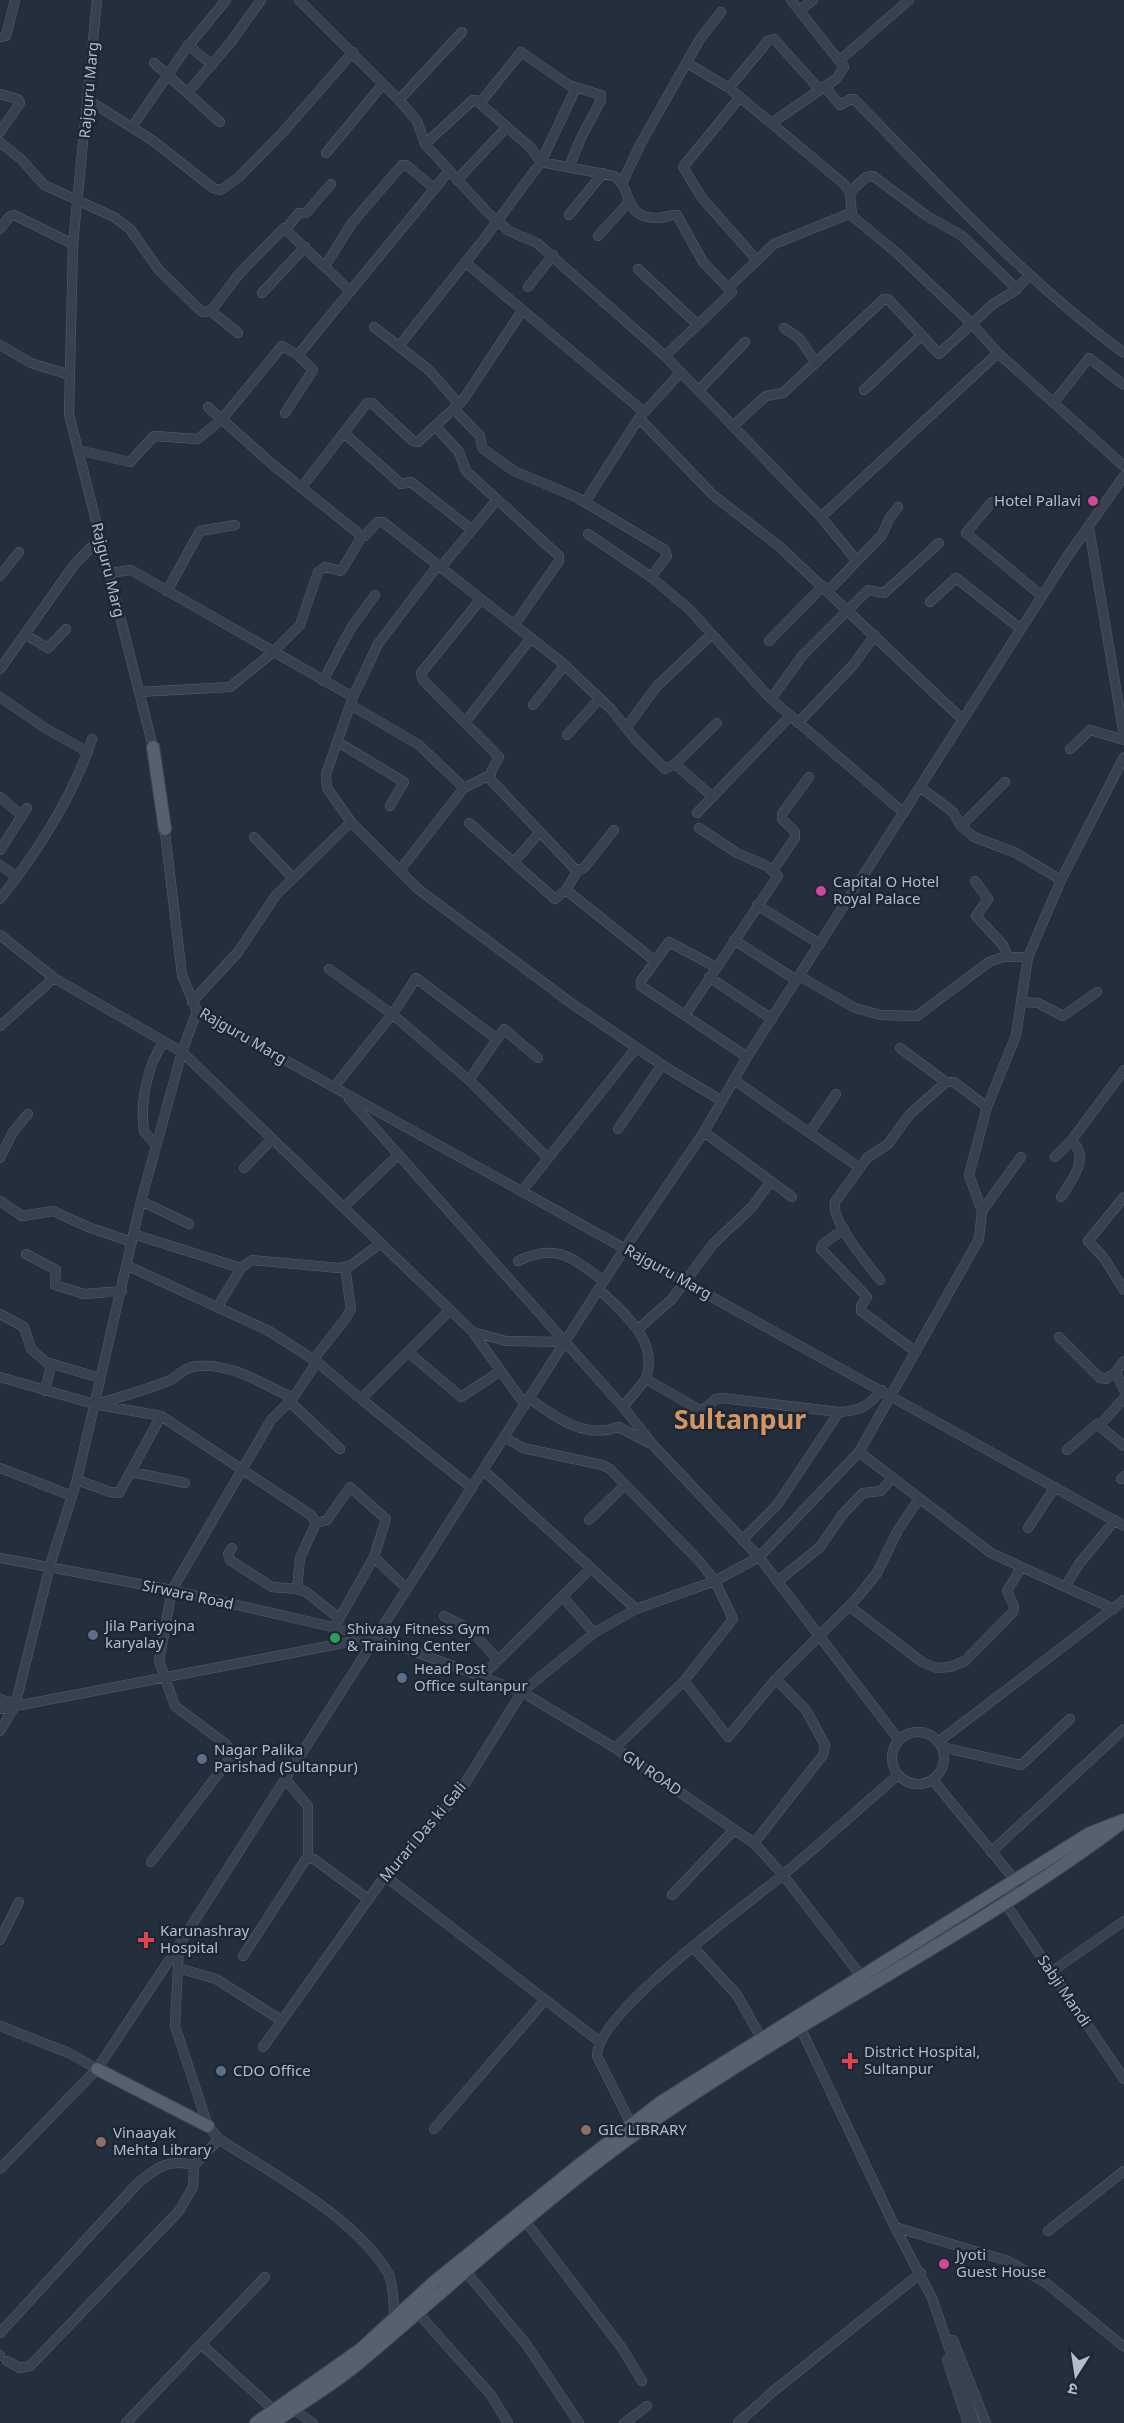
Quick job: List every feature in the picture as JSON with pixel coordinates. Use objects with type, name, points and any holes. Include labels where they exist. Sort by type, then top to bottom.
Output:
[{"type":"main road","points":[[153,747],[165,829]]},
{"type":"main road","points":[[764,2043],[800,2027],[866,1982],[1124,1821]]},
{"type":"main road","points":[[274,2417],[361,2349],[434,2282],[633,2129],[764,2043],[1005,1903],[1019,1885]]},
{"type":"main road","points":[[98,2069],[208,2126]]},
{"type":"main road","points":[[256,2423],[293,2409],[357,2365],[633,2129]]},
{"type":"street","points":[[0,37],[6,36],[15,0]]},
{"type":"street","name":"Rajguru Marg","points":[[97,0],[79,202],[73,244],[69,414],[153,747]]},
{"type":"street","points":[[132,127],[188,45],[226,0]]},
{"type":"street","points":[[189,92],[261,0]]},
{"type":"street","points":[[299,0],[399,100],[417,121],[426,144],[497,221],[509,231],[537,243],[552,255],[665,356],[821,517],[857,561]]},
{"type":"street","points":[[773,122],[843,71],[840,60],[791,0]]},
{"type":"street","points":[[800,9],[813,0]]},
{"type":"street","points":[[840,60],[909,0]]},
{"type":"street","points":[[665,356],[731,293],[729,287],[703,262],[677,215],[652,217],[638,212],[628,203],[622,183],[641,143],[704,32],[721,12]]},
{"type":"street","points":[[399,100],[462,32]]},
{"type":"street","points":[[729,88],[768,41],[774,39],[840,105],[854,99],[1030,275],[1082,322],[1124,353]]},
{"type":"street","points":[[188,45],[212,65]]},
{"type":"street","points":[[88,100],[132,127],[213,188],[225,189],[294,121],[353,52]]},
{"type":"street","points":[[480,103],[522,52],[576,88],[602,97],[569,167]]},
{"type":"street","points":[[154,63],[220,122]]},
{"type":"street","points":[[687,63],[729,88],[773,122],[844,184],[850,192],[851,213],[972,324],[998,353],[1124,466]]},
{"type":"street","points":[[326,153],[383,84]]},
{"type":"street","points":[[399,346],[541,162],[576,88]]},
{"type":"street","points":[[0,94],[18,99],[20,103],[0,132]]},
{"type":"street","points":[[740,97],[683,167],[702,198],[756,259]]},
{"type":"street","points":[[426,144],[473,100],[480,103],[530,147],[541,162],[603,173],[622,183]]},
{"type":"street","points":[[457,180],[507,127]]},
{"type":"street","points":[[0,142],[27,165],[44,186],[125,225],[163,275],[202,312],[211,311],[238,333]]},
{"type":"street","points":[[325,266],[352,223],[402,165],[406,165],[434,188]]},
{"type":"street","points":[[298,355],[449,171]]},
{"type":"street","points":[[569,215],[603,173]]},
{"type":"street","points":[[850,192],[866,177],[873,176],[932,220],[961,235],[1017,289]]},
{"type":"street","points":[[211,311],[239,274],[279,231],[286,229],[299,213],[306,213],[331,184]]},
{"type":"street","points":[[598,236],[628,203]]},
{"type":"street","points":[[729,287],[774,244],[851,213]]},
{"type":"street","points":[[0,229],[9,217],[14,215],[73,244]]},
{"type":"street","points":[[286,229],[350,291]]},
{"type":"street","points":[[262,293],[305,248]]},
{"type":"street","points":[[528,287],[552,255]]},
{"type":"street","points":[[465,262],[642,415],[713,495],[780,547],[826,588],[963,720]]},
{"type":"street","points":[[638,269],[697,324]]},
{"type":"street","points":[[733,426],[766,396],[783,393],[884,299],[888,299],[939,354],[993,304],[1017,289],[1030,275]]},
{"type":"street","points":[[301,488],[369,403],[415,442],[435,426],[457,407],[522,311]]},
{"type":"street","points":[[374,327],[429,370],[478,433],[482,448],[495,458],[514,471],[529,475],[585,502],[667,552],[666,559],[651,577]]},
{"type":"street","points":[[784,328],[799,338],[816,363]]},
{"type":"street","points":[[864,390],[921,336]]},
{"type":"street","points":[[699,390],[745,342]]},
{"type":"street","points":[[0,345],[31,363],[70,375]]},
{"type":"street","points":[[78,450],[130,462],[153,436],[198,438],[222,419],[280,346],[285,346],[298,355],[314,370],[285,413]]},
{"type":"street","points":[[821,517],[998,353]]},
{"type":"street","points":[[1054,402],[1089,358],[1124,385]]},
{"type":"street","points":[[585,502],[642,415],[681,372]]},
{"type":"street","points":[[208,407],[301,488],[362,536]]},
{"type":"street","points":[[435,426],[459,452],[466,471],[560,558],[515,624]]},
{"type":"street","points":[[344,433],[401,484],[411,482],[472,530]]},
{"type":"street","points":[[0,2169],[98,2069],[601,1285],[704,1132],[747,1057],[1042,596],[1124,476]]},
{"type":"street","points":[[496,501],[439,566],[378,644],[352,701],[326,774],[327,788],[351,822],[428,896],[571,1003],[662,1065],[723,1101]]},
{"type":"street","points":[[992,502],[966,532],[1042,596]]},
{"type":"street","points":[[769,641],[857,561],[882,535],[889,519],[898,507]]},
{"type":"street","points":[[139,692],[230,687],[273,652],[300,625],[309,592],[321,568],[341,571],[362,536],[377,522],[383,522],[565,665],[600,698],[665,769],[675,764],[717,723]]},
{"type":"street","points":[[167,591],[200,531],[235,525]]},
{"type":"street","points":[[1070,749],[1089,730],[1124,738],[1089,528]]},
{"type":"street","points":[[588,534],[651,577],[689,609],[771,699],[904,813]]},
{"type":"street","points":[[0,669],[78,560],[100,538]]},
{"type":"street","points":[[771,699],[802,656],[870,589],[884,593],[939,543]]},
{"type":"street","points":[[0,576],[18,552]]},
{"type":"street","points":[[109,573],[131,570],[323,681],[419,745],[464,788]]},
{"type":"street","points":[[930,602],[956,578],[1022,628]]},
{"type":"street","points":[[323,681],[351,628],[375,595]]},
{"type":"street","points":[[400,870],[464,788],[490,776],[499,757],[421,676],[482,599]]},
{"type":"street","points":[[26,635],[48,648],[66,629]]},
{"type":"street","points":[[626,728],[657,686],[712,634]]},
{"type":"street","points":[[798,723],[854,664],[875,636]]},
{"type":"street","points":[[466,721],[531,638]]},
{"type":"street","points":[[533,705],[565,665]]},
{"type":"street","points":[[0,697],[45,728],[88,752]]},
{"type":"street","points":[[567,735],[600,698]]},
{"type":"street","points":[[697,813],[790,716]]},
{"type":"street","points":[[0,899],[42,840],[80,772],[92,739]]},
{"type":"street","points":[[338,742],[404,782],[390,806]]},
{"type":"street","points":[[982,1211],[969,1175],[987,1107],[1016,1035],[1023,1002],[1028,957],[1061,880],[1124,757]]},
{"type":"street","points":[[675,764],[713,796]]},
{"type":"street","points":[[490,776],[578,870]]},
{"type":"street","points":[[773,870],[795,838],[795,832],[782,819],[782,814],[809,777]]},
{"type":"street","points":[[961,826],[1005,782]]},
{"type":"street","points":[[920,787],[953,812],[961,826],[980,840],[1016,853],[1061,880]]},
{"type":"street","points":[[0,797],[25,812],[3,837],[0,850]]},
{"type":"street","points":[[192,1002],[238,952],[276,895],[351,822]]},
{"type":"street","points":[[469,823],[555,899],[566,890],[578,870],[584,868],[614,830]]},
{"type":"street","points":[[685,1015],[757,905],[777,879],[777,874],[773,870],[737,853],[699,828]]},
{"type":"street","name":"Rajguru Marg","points":[[165,829],[182,975],[197,1011],[1124,1526]]},
{"type":"street","points":[[514,862],[540,832]]},
{"type":"street","points":[[254,837],[293,878]]},
{"type":"street","points":[[0,865],[17,877]]},
{"type":"street","points":[[975,882],[988,899],[976,916],[1003,945],[1008,957]]},
{"type":"street","points":[[566,890],[655,961]]},
{"type":"street","points":[[757,905],[820,944]]},
{"type":"street","points":[[0,935],[54,978],[182,1052],[473,1332],[499,1372],[527,1401],[575,1428],[605,1430],[619,1427],[654,1446]]},
{"type":"street","points":[[734,940],[855,1008],[881,1015],[917,1016],[989,962],[1008,957],[1028,957]]},
{"type":"street","points":[[716,967],[670,942],[655,961],[641,986],[747,1057]]},
{"type":"street","points":[[329,969],[392,1014],[469,1080],[548,1158]]},
{"type":"street","points":[[709,977],[772,1019]]},
{"type":"street","points":[[0,1026],[54,978]]},
{"type":"street","points":[[334,1087],[392,1014],[415,979],[419,978],[497,1039]]},
{"type":"street","points":[[1023,1002],[1038,1003],[1063,1016],[1097,992]]},
{"type":"street","points":[[0,1731],[15,1705],[50,1569],[76,1480],[128,1266],[141,1201],[182,1052],[197,1011]]},
{"type":"street","points":[[469,1080],[502,1030],[507,1030],[538,1058]]},
{"type":"street","points":[[156,1146],[144,1131],[145,1098],[154,1058],[164,1042]]},
{"type":"street","points":[[522,1191],[636,1048]]},
{"type":"street","points":[[900,1048],[946,1082],[954,1082],[987,1107]]},
{"type":"street","points":[[618,1129],[662,1065]]},
{"type":"street","points":[[1055,1157],[1071,1142],[1124,1070]]},
{"type":"street","points":[[734,1080],[860,1168]]},
{"type":"street","points":[[880,1280],[844,1229],[834,1206],[870,1154],[888,1144],[915,1109],[946,1082]]},
{"type":"street","points":[[344,1092],[623,1407],[654,1446],[759,1557],[820,1633],[899,1740]]},
{"type":"street","points":[[810,1132],[836,1094]]},
{"type":"street","points":[[0,1158],[13,1132],[27,1114]]},
{"type":"street","points":[[704,1132],[792,1197]]},
{"type":"street","points":[[244,1168],[272,1139]]},
{"type":"street","points":[[1061,1197],[1075,1174],[1081,1154],[1079,1147],[1071,1142]]},
{"type":"street","points":[[344,1207],[399,1154]]},
{"type":"street","points":[[982,1211],[1021,1156]]},
{"type":"street","points":[[638,1329],[672,1299],[713,1244],[752,1207],[771,1181]]},
{"type":"street","points":[[1124,1197],[1088,1241],[1104,1258],[1124,1290]]},
{"type":"street","points":[[0,1201],[22,1216],[53,1211],[88,1227],[241,1268]]},
{"type":"street","points":[[141,1201],[189,1224]]},
{"type":"street","name":"Murari Das ki Gali","points":[[263,2047],[385,1876],[459,1793],[522,1692],[594,1633],[636,1610],[715,1581],[759,1557],[859,1452],[974,1249],[979,1239],[982,1211]]},
{"type":"street","points":[[844,1229],[823,1244],[821,1249],[867,1297],[861,1306],[861,1311],[916,1352]]},
{"type":"street","points":[[218,1306],[241,1268],[252,1260],[345,1267],[381,1243]]},
{"type":"street","points":[[518,1261],[535,1253],[557,1253],[576,1261],[601,1285],[638,1329],[648,1350],[649,1369],[646,1379],[623,1407]]},
{"type":"street","points":[[26,1254],[56,1270],[55,1285],[75,1293],[122,1291]]},
{"type":"street","points":[[128,1266],[269,1331],[315,1361],[472,1488]]},
{"type":"street","points":[[151,1862],[228,1761],[230,1752],[227,1745],[212,1731],[175,1706],[159,1661],[172,1590],[271,1420],[292,1400],[315,1361],[351,1309],[345,1267]]},
{"type":"street","points":[[361,1399],[449,1311]]},
{"type":"street","points":[[0,1314],[24,1327],[31,1349],[51,1365],[100,1378]]},
{"type":"street","points":[[473,1332],[506,1341],[565,1342]]},
{"type":"street","points":[[1059,1338],[1100,1378],[1106,1379],[1116,1372],[1124,1361]]},
{"type":"street","points":[[408,1352],[461,1397],[499,1372]]},
{"type":"street","points":[[45,1390],[51,1365]]},
{"type":"street","points":[[94,1404],[132,1394],[199,1366],[233,1370],[292,1400],[340,1449]]},
{"type":"street","points":[[1116,1372],[1124,1390]]},
{"type":"street","points":[[0,1377],[94,1404],[161,1416],[311,1515],[316,1523]]},
{"type":"street","points":[[646,1379],[698,1409],[705,1409],[716,1399],[722,1398],[839,1412],[858,1411],[868,1407],[882,1390]]},
{"type":"street","points":[[1100,1425],[1124,1398]]},
{"type":"street","points":[[742,1540],[777,1505],[839,1412]]},
{"type":"street","points":[[76,1480],[119,1493],[161,1416]]},
{"type":"street","points":[[1067,1450],[1094,1425],[1100,1425],[1124,1446]]},
{"type":"street","points":[[504,1437],[523,1448],[602,1465],[625,1485],[715,1581],[733,1619],[684,1681],[615,1748]]},
{"type":"street","points":[[859,1452],[972,1541],[1021,1568],[1114,1609]]},
{"type":"street","points":[[0,1467],[72,1496]]},
{"type":"street","points":[[483,1470],[636,1610]]},
{"type":"street","points":[[132,1472],[185,1483]]},
{"type":"street","points":[[778,1581],[820,1547],[842,1515],[862,1493],[881,1491],[892,1478]]},
{"type":"street","points":[[589,1520],[625,1485]]},
{"type":"street","points":[[1028,1528],[1055,1487]]},
{"type":"street","points":[[316,1523],[327,1520],[348,1489],[353,1488],[386,1520],[374,1557],[334,1628]]},
{"type":"street","points":[[684,1681],[728,1737],[776,1679],[849,1606],[881,1567],[898,1530],[920,1499]]},
{"type":"street","points":[[1065,1587],[1079,1564],[1114,1520]]},
{"type":"street","points":[[297,1589],[300,1558],[316,1523]]},
{"type":"street","points":[[231,1548],[228,1554],[230,1560],[272,1587],[297,1589],[339,1618]]},
{"type":"street","points":[[374,1557],[407,1589]]},
{"type":"street","name":"Sirwara Road","points":[[0,1558],[172,1590],[376,1637]]},
{"type":"street","points":[[481,1677],[591,1568]]},
{"type":"street","points":[[849,1606],[927,1665],[950,1667],[965,1661],[1013,1612],[1014,1606],[1007,1591],[1021,1568]]},
{"type":"street","points":[[563,1597],[594,1633]]},
{"type":"street","points":[[940,1744],[1124,1600]]},
{"type":"street","points":[[444,1616],[471,1630],[498,1660]]},
{"type":"street","points":[[0,1709],[376,1637]]},
{"type":"street","name":"GN ROAD","points":[[376,1637],[522,1692],[615,1748],[735,1830],[753,1843],[783,1875],[866,1982]]},
{"type":"street","points":[[753,1843],[823,1755],[825,1745],[806,1710],[776,1679]]},
{"type":"street","points":[[0,1699],[15,1705]]},
{"type":"street","points":[[940,1744],[1021,1766],[1070,1719]]},
{"type":"street","points":[[991,1852],[1124,1728]]},
{"type":"street","points":[[922,1732],[934,1737],[940,1744],[944,1759],[941,1771],[933,1780],[914,1784],[897,1775],[892,1763],[892,1750],[899,1740],[910,1733],[922,1732]]},
{"type":"street","points":[[633,2129],[597,2056],[600,2042],[636,1998],[693,1947],[783,1875],[897,1775]]},
{"type":"street","points":[[285,1779],[308,1806],[308,1858]]},
{"type":"street","points":[[933,1780],[1019,1885]]},
{"type":"street","points":[[672,1895],[735,1830]]},
{"type":"street","points":[[308,1858],[368,1899]]},
{"type":"street","points":[[243,1956],[302,1862],[308,1858]]},
{"type":"street","points":[[385,1876],[600,2042]]},
{"type":"street","points":[[0,1940],[19,1902]]},
{"type":"street","name":"Sabji Mandi","points":[[1005,1903],[1124,2079]]},
{"type":"street","points":[[1051,1972],[1124,1921]]},
{"type":"street","points":[[179,1945],[175,2026],[208,2126],[219,2139],[325,2209],[374,2255],[389,2275],[395,2318]]},
{"type":"street","points":[[693,1947],[737,1995],[764,2043]]},
{"type":"street","points":[[178,1968],[216,1979],[281,2020]]},
{"type":"street","points":[[434,2129],[545,2000]]},
{"type":"street","points":[[0,2026],[69,2053],[98,2069]]},
{"type":"street","points":[[800,2027],[895,2227],[921,2273],[947,2339],[975,2423]]},
{"type":"street","points":[[2,2357],[20,2368],[30,2366],[118,2277],[185,2202],[193,2187],[194,2165],[219,2139]]},
{"type":"street","points":[[0,2332],[138,2183],[156,2168],[168,2162],[194,2165]]},
{"type":"street","points":[[1048,2231],[1124,2171]]},
{"type":"street","points":[[526,2222],[622,2348],[642,2381]]},
{"type":"street","points":[[895,2227],[1008,2261],[1046,2283],[1124,2346]]},
{"type":"street","points":[[466,2273],[526,2344],[579,2423]]},
{"type":"street","points":[[738,2423],[770,2394],[921,2273]]},
{"type":"street","points":[[126,2423],[266,2277]]},
{"type":"street","points":[[932,2298],[934,2318],[968,2423]]},
{"type":"street","points":[[932,2298],[948,2326],[986,2423]]},
{"type":"street","points":[[417,2312],[491,2395],[508,2423]]},
{"type":"street","points":[[202,2345],[274,2417]]},
{"type":"street","points":[[624,2423],[647,2406]]},
{"type":"street","points":[[293,2409],[313,2423]]},
{"type":"place","name":"Hotel Pallavi","points":[[1093,501]]},
{"type":"place","name":"Capital O Hotel Royal Palace","points":[[821,891]]},
{"type":"place","name":"Jila Pariyojna karyalay","points":[[93,1635]]},
{"type":"place","name":"Shivaay Fitness Gym & Training Center","points":[[335,1638]]},
{"type":"place","name":"Head Post Office sultanpur","points":[[402,1678]]},
{"type":"place","name":"Nagar Palika Parishad (Sultanpur)","points":[[202,1759]]},
{"type":"place","name":"Karunashray Hospital","points":[[146,1940]]},
{"type":"place","name":"District Hospital, Sultanpur","points":[[850,2061]]},
{"type":"place","name":"CDO Office","points":[[221,2071]]},
{"type":"place","name":"GIC LIBRARY","points":[[586,2130]]},
{"type":"place","name":"Vinaayak Mehta Library","points":[[101,2142]]},
{"type":"place","name":"Jyoti Guest House","points":[[944,2264]]},
{"type":"district","name":"Sultanpur","points":[[740,1420]]}]
